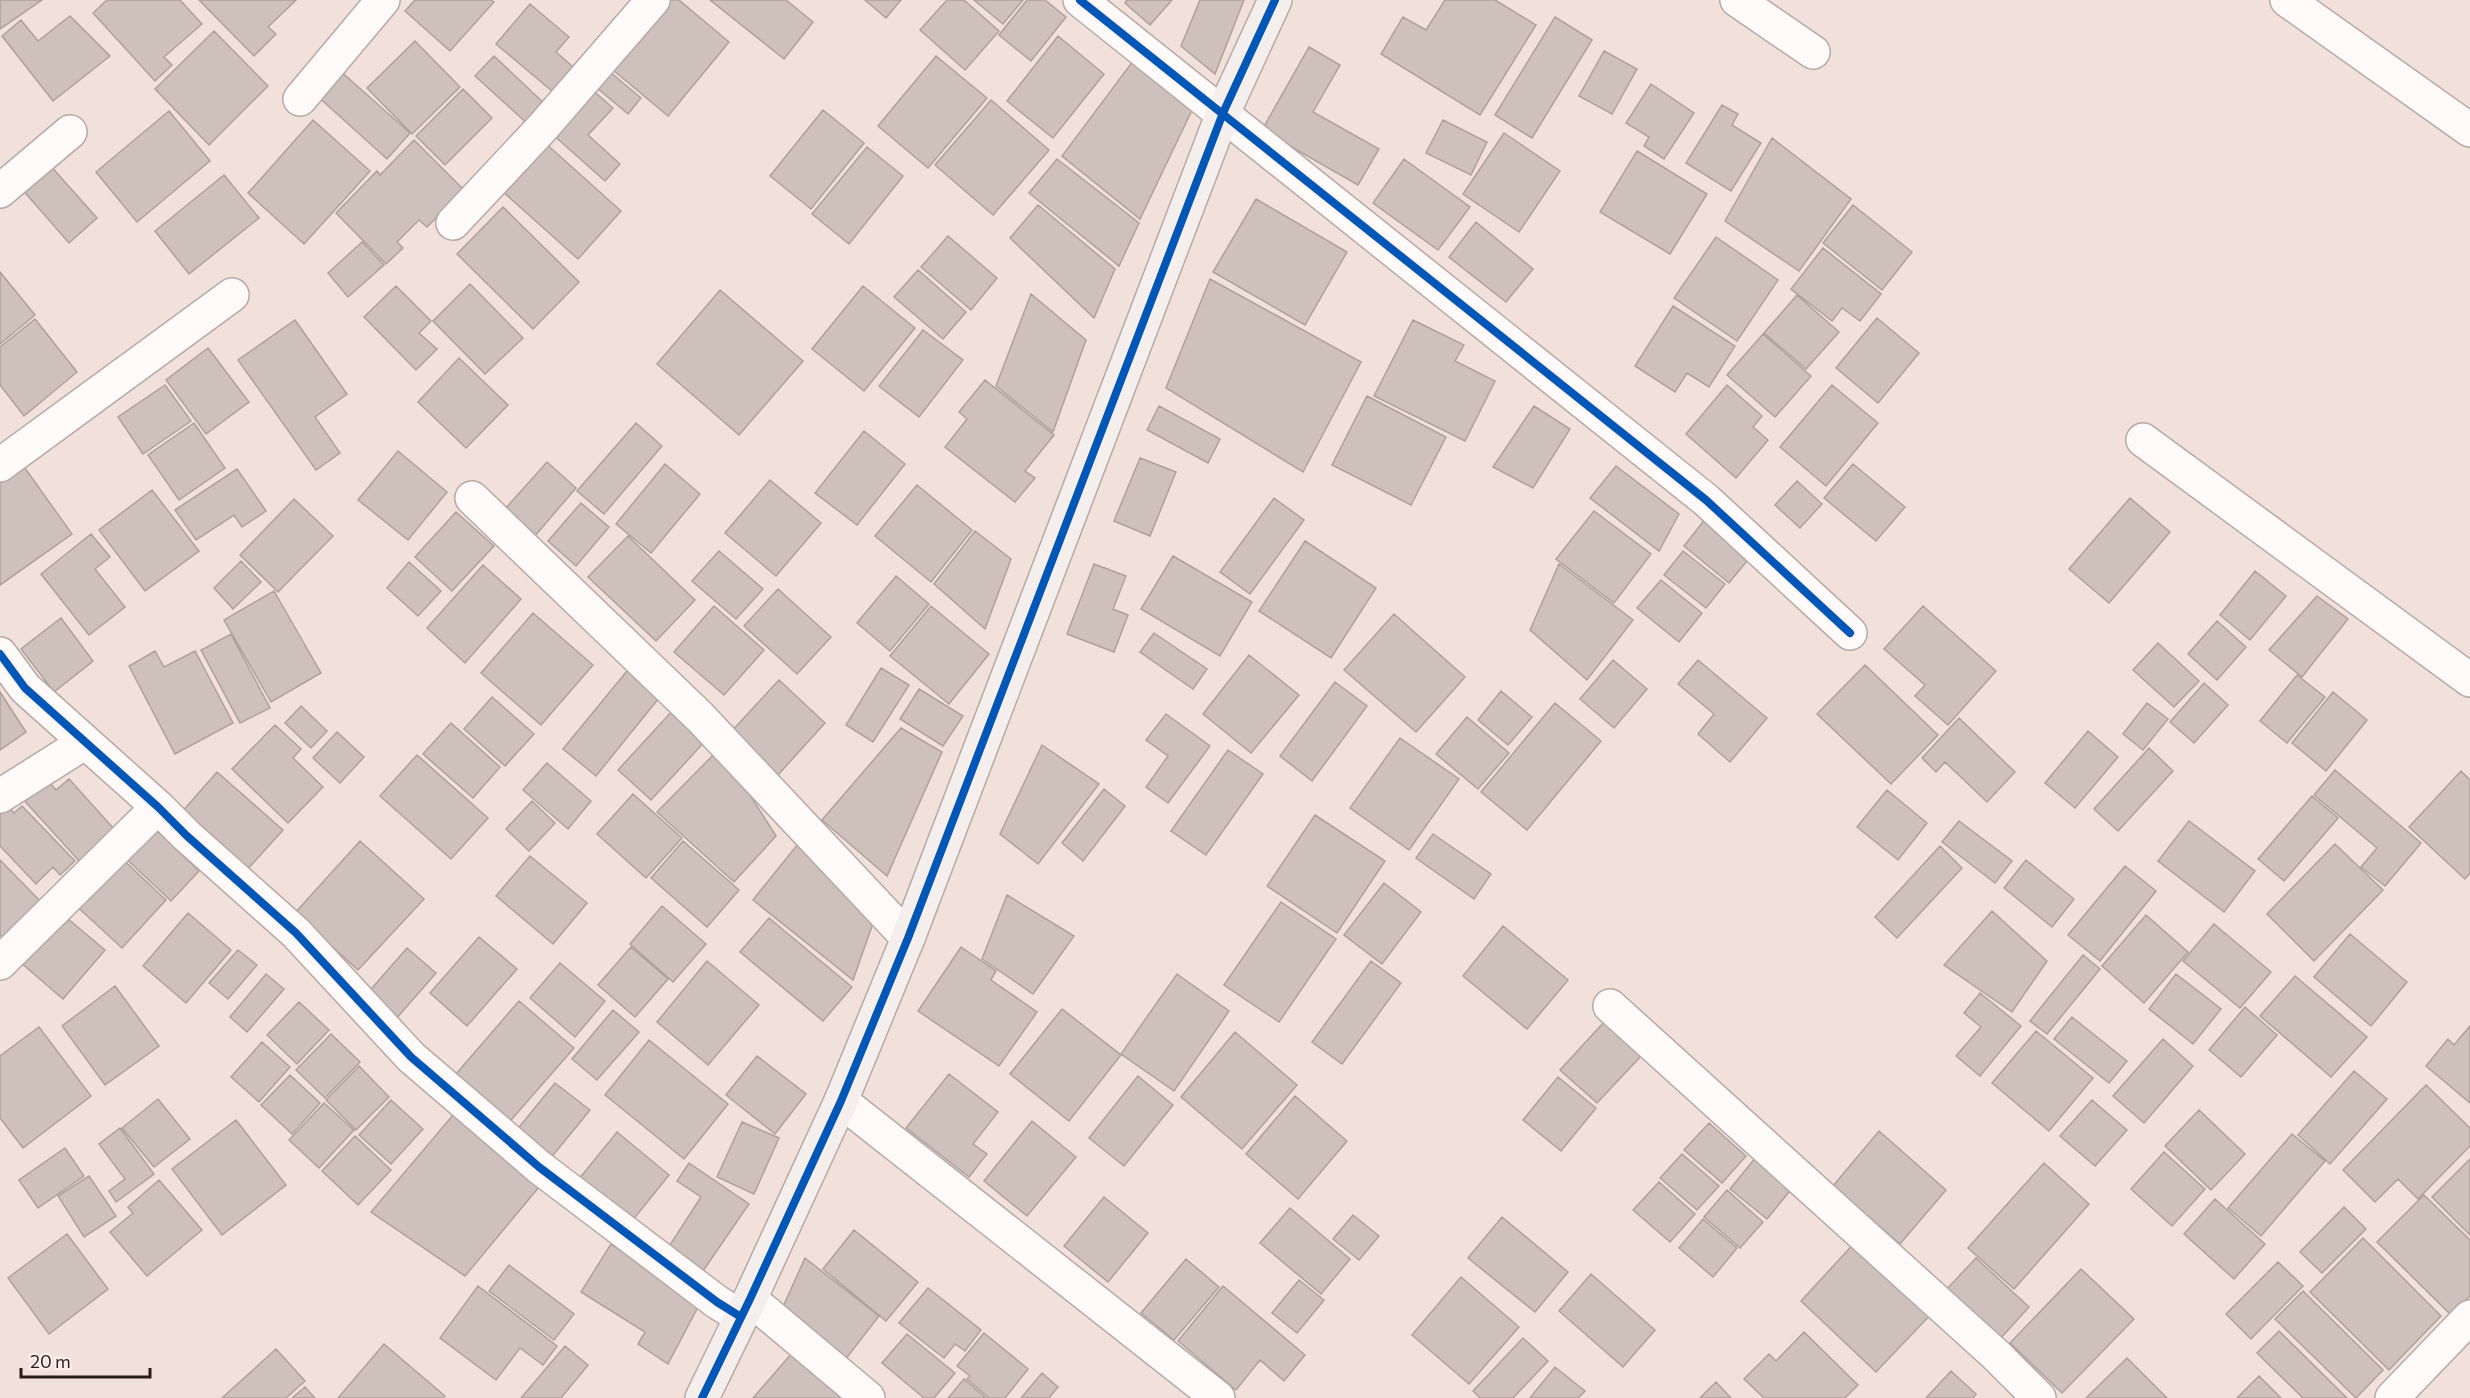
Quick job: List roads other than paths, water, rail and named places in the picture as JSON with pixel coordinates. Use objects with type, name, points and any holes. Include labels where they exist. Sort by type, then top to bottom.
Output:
[{"type":"street","points":[[300,99],[383,0]]},
{"type":"street","points":[[453,223],[543,128],[653,0]]},
{"type":"street","points":[[1080,0],[1706,500],[1850,633]]},
{"type":"street","points":[[702,1398],[841,1101],[908,938],[1223,113],[1275,0]]},
{"type":"street","points":[[1737,0],[1814,52]]},
{"type":"street","points":[[2287,0],[2470,130]]},
{"type":"street","points":[[0,191],[70,132]]},
{"type":"street","points":[[0,465],[232,295]]},
{"type":"street","points":[[2143,440],[2470,680]]},
{"type":"street","points":[[472,498],[700,717],[908,938]]},
{"type":"street","points":[[0,654],[25,688],[296,933],[411,1057],[539,1167],[717,1302],[745,1308],[868,1398]]},
{"type":"street","points":[[0,796],[84,743]]},
{"type":"street","points":[[0,963],[158,807]]},
{"type":"street","points":[[1610,1006],[1996,1355],[2039,1398]]},
{"type":"street","points":[[841,1101],[1218,1398]]},
{"type":"street","points":[[2392,1398],[2470,1317]]}]
